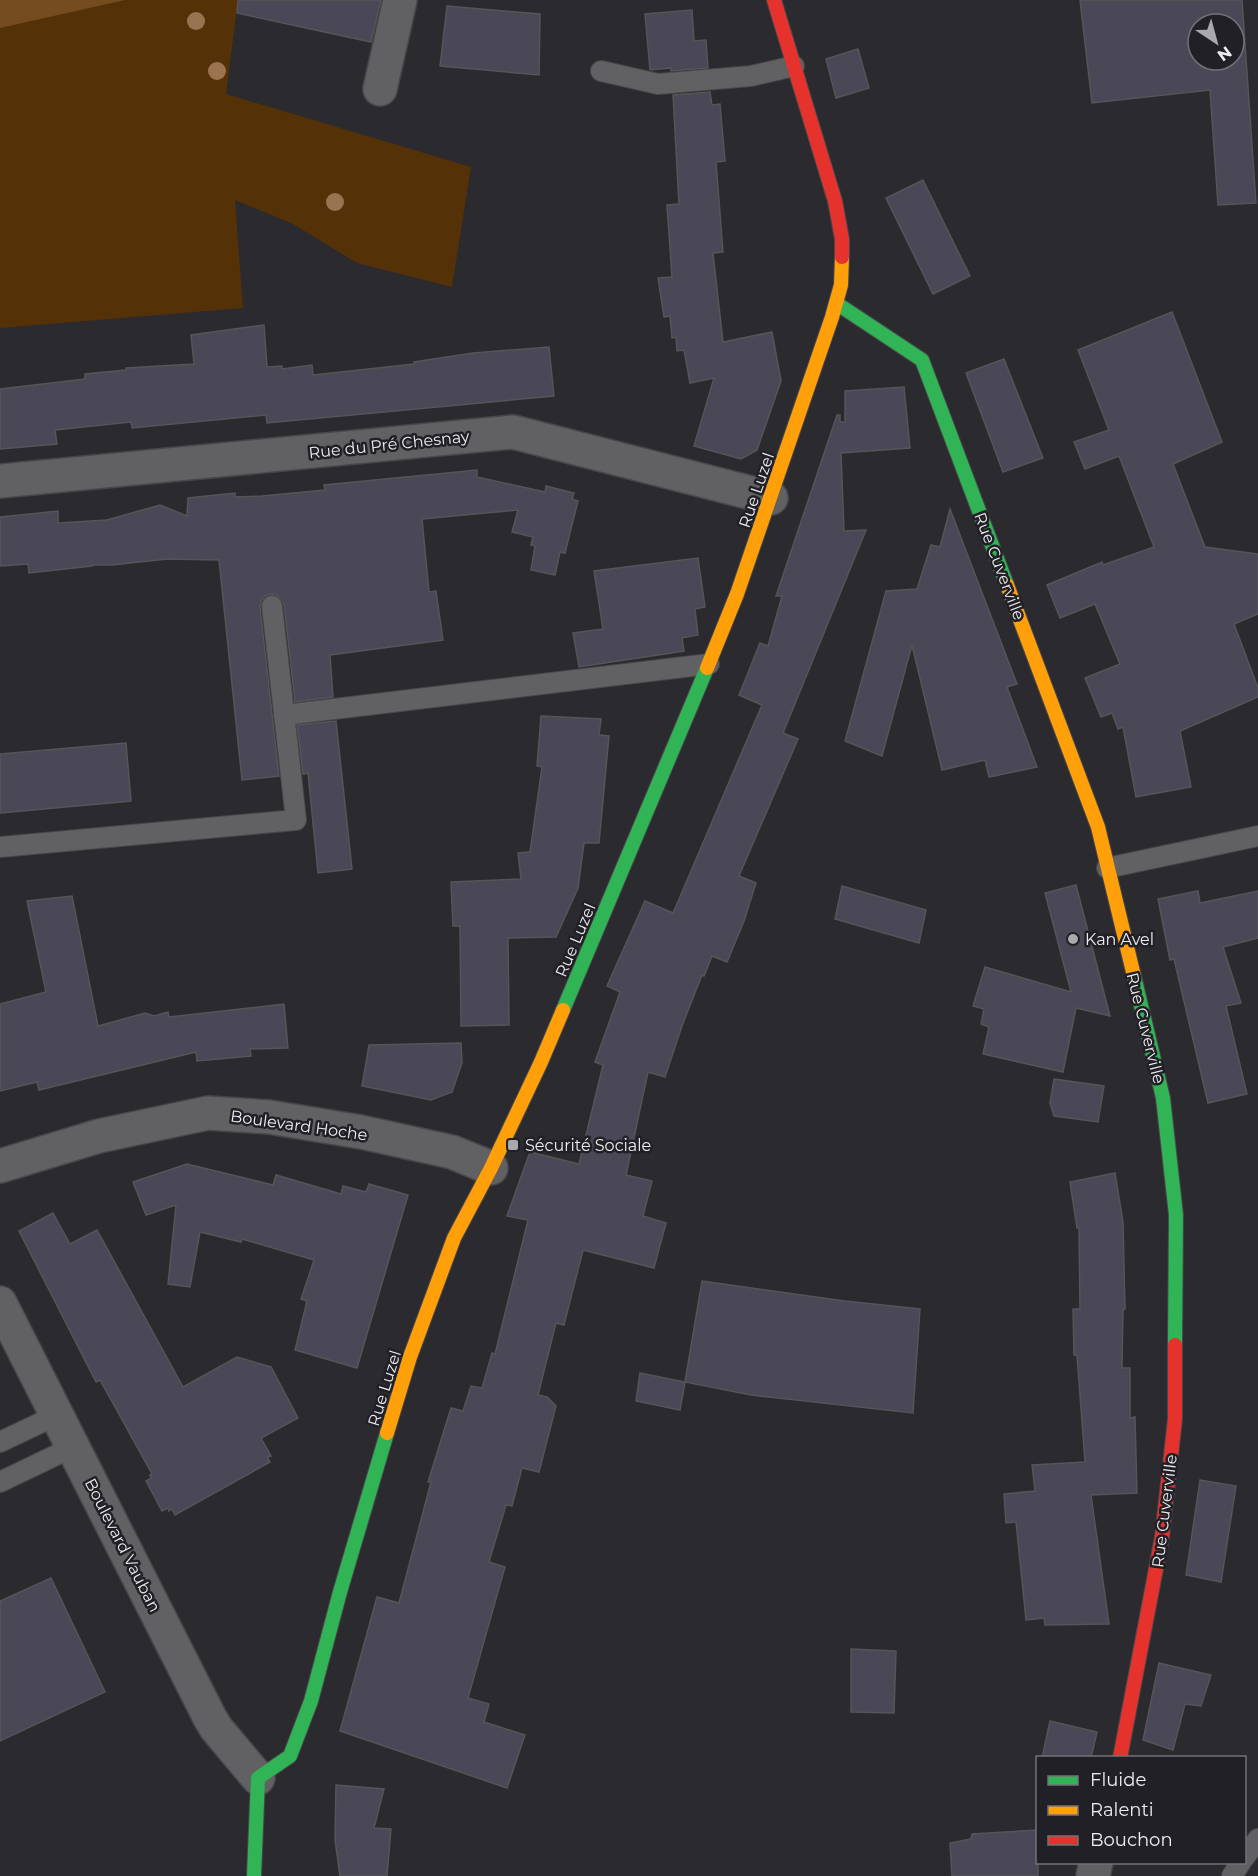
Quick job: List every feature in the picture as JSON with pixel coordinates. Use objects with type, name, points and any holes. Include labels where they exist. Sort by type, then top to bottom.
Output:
[{"type":"street","points":[[380,89],[400,0]]},
{"type":"street","name":"Rue Luzel","points":[[258,1778],[290,1756],[311,1701],[340,1592],[410,1357],[454,1238],[491,1168],[546,1052],[709,664],[771,498],[836,303],[843,264],[842,239],[835,201],[774,0]]},
{"type":"street","name":"Rue Cuverville","points":[[836,303],[922,360],[1098,827],[1163,1098],[1176,1215],[1175,1419],[1162,1537],[1120,1756]]},
{"type":"street","name":"Rue du Pré Chesnay","points":[[0,481],[513,432],[771,498]]},
{"type":"street","name":"Boulevard Hoche","points":[[0,1166],[99,1136],[208,1113],[269,1118],[361,1132],[452,1152],[491,1168]]},
{"type":"street","name":"Boulevard Vauban","points":[[0,1303],[210,1718],[258,1778]]},
{"type":"street","points":[[255,1876],[258,1778]]},
{"type":"lane","points":[[601,71],[658,84],[751,76],[794,66]]},
{"type":"lane","points":[[0,847],[296,820],[272,606]]},
{"type":"lane","points":[[284,715],[709,664]]},
{"type":"lane","points":[[1107,868],[1258,836]]},
{"type":"lane","points":[[0,1442],[57,1415]]},
{"type":"lane","points":[[0,1482],[73,1447]]},
{"type":"lane","points":[[1246,1857],[1258,1839]]},
{"type":"shaded area","points":[[0,0],[238,0],[226,94],[471,167],[452,287],[357,263],[293,224],[235,200],[243,308],[0,328]]},
{"type":"shaded area","points":[[0,0],[125,0],[0,28]]},
{"type":"building","points":[[238,0],[381,0],[371,42],[237,13]]},
{"type":"building","points":[[1080,0],[1242,0],[1243,12],[1186,12],[1186,72],[1246,72],[1246,58],[1256,203],[1218,205],[1210,90],[1092,103]]},
{"type":"building","points":[[447,6],[540,14],[539,75],[440,66]]},
{"type":"building","points":[[692,10],[694,41],[706,40],[708,68],[650,70],[645,14]]},
{"type":"building","points":[[858,49],[869,88],[836,98],[826,59]]},
{"type":"building","points":[[710,92],[712,105],[720,104],[725,161],[716,162],[723,252],[713,253],[723,342],[772,332],[781,381],[757,450],[741,459],[694,446],[714,378],[690,383],[684,350],[677,351],[676,337],[672,338],[670,316],[664,317],[658,278],[672,277],[667,205],[679,204],[673,95]]},
{"type":"building","points":[[923,180],[970,276],[933,294],[886,198]]},
{"type":"building","points":[[1172,312],[1222,442],[1173,464],[1205,547],[1258,554],[1258,614],[1234,624],[1258,688],[1258,697],[1180,731],[1191,787],[1136,797],[1123,727],[1118,729],[1112,713],[1101,717],[1085,678],[1120,664],[1095,604],[1060,618],[1047,585],[1102,562],[1103,565],[1154,547],[1119,456],[1085,469],[1074,442],[1109,430],[1078,350]]},
{"type":"building","points":[[264,325],[267,367],[282,366],[282,369],[312,365],[313,375],[414,364],[414,362],[473,353],[549,347],[554,396],[267,423],[266,415],[132,428],[131,422],[55,430],[57,444],[0,449],[0,389],[85,379],[85,374],[126,370],[126,368],[194,364],[191,335]]},
{"type":"building","points":[[1004,359],[1043,458],[1003,472],[966,373]]},
{"type":"building","points":[[904,387],[910,448],[841,453],[844,531],[866,530],[783,733],[798,739],[739,876],[756,883],[744,921],[727,962],[712,956],[704,976],[702,975],[665,1077],[648,1072],[626,1175],[652,1181],[643,1216],[666,1223],[654,1268],[583,1250],[564,1325],[556,1323],[538,1395],[547,1397],[556,1406],[539,1472],[522,1468],[512,1506],[506,1505],[489,1562],[505,1567],[468,1698],[489,1704],[484,1722],[525,1735],[507,1788],[340,1731],[377,1597],[399,1603],[431,1482],[428,1482],[451,1408],[463,1411],[471,1386],[482,1388],[492,1353],[495,1354],[528,1220],[507,1216],[530,1152],[579,1164],[603,1065],[595,1062],[620,992],[607,986],[645,901],[673,913],[762,705],[739,695],[760,643],[768,646],[782,596],[776,596],[837,415],[840,415],[840,422],[845,422],[845,391]]},
{"type":"building","points":[[477,470],[477,477],[545,492],[546,486],[574,493],[572,499],[578,501],[565,553],[560,552],[555,575],[531,570],[535,546],[531,545],[533,537],[512,532],[518,510],[422,519],[429,592],[436,591],[443,640],[330,655],[333,697],[295,702],[284,604],[277,595],[265,596],[260,607],[279,776],[242,780],[219,560],[167,559],[29,573],[28,564],[0,566],[0,517],[58,511],[58,523],[107,520],[160,505],[187,516],[188,498],[235,493],[235,497],[262,496],[325,490],[324,485]]},
{"type":"building","points":[[950,509],[1017,684],[1007,687],[1037,767],[989,777],[985,760],[942,770],[912,645],[882,756],[845,741],[886,591],[917,589],[931,545],[940,547]]},
{"type":"building","points":[[698,558],[705,607],[695,609],[698,635],[682,638],[684,651],[579,667],[573,633],[603,629],[594,571]]},
{"type":"building","points":[[541,716],[601,719],[599,735],[609,736],[599,843],[584,843],[578,888],[556,937],[508,938],[509,1025],[461,1026],[460,926],[453,926],[451,882],[521,879],[518,853],[530,852],[542,767],[537,766]]},
{"type":"building","points":[[336,721],[352,869],[318,873],[308,773],[303,774],[297,725]]},
{"type":"building","points":[[126,743],[131,801],[0,813],[0,754]]},
{"type":"building","points":[[1076,885],[1110,1016],[1076,1008],[1063,1072],[983,1054],[989,1027],[981,1024],[984,1009],[973,1006],[985,967],[1071,992],[1045,893]]},
{"type":"building","points":[[842,886],[926,910],[919,943],[835,919]]},
{"type":"building","points":[[1198,891],[1200,903],[1258,891],[1258,938],[1223,947],[1241,1003],[1226,1006],[1247,1094],[1208,1103],[1174,959],[1170,960],[1158,899]]},
{"type":"building","points":[[72,896],[98,1026],[145,1013],[154,1016],[168,1012],[169,1017],[284,1004],[288,1048],[250,1049],[251,1056],[197,1061],[196,1052],[39,1090],[37,1082],[0,1091],[0,1004],[46,992],[27,901]]},
{"type":"building","points":[[461,1043],[462,1063],[452,1092],[431,1100],[362,1086],[369,1045]]},
{"type":"building","points":[[1054,1079],[1104,1086],[1098,1122],[1054,1116],[1050,1103]]},
{"type":"building","points":[[187,1164],[273,1185],[276,1175],[341,1194],[343,1186],[366,1192],[369,1184],[408,1195],[357,1368],[295,1350],[307,1301],[301,1299],[314,1260],[242,1239],[241,1242],[200,1232],[190,1287],[168,1284],[176,1205],[146,1215],[133,1182]]},
{"type":"building","points":[[1115,1173],[1123,1222],[1125,1309],[1123,1309],[1122,1368],[1130,1368],[1130,1418],[1135,1417],[1137,1493],[1091,1495],[1109,1624],[1045,1625],[1044,1618],[1026,1620],[1016,1522],[1006,1523],[1004,1494],[1035,1491],[1032,1465],[1085,1462],[1077,1355],[1074,1355],[1073,1309],[1080,1309],[1079,1228],[1077,1228],[1070,1182]]},
{"type":"building","points":[[53,1213],[70,1244],[97,1230],[183,1387],[237,1357],[271,1367],[298,1418],[261,1438],[271,1456],[267,1457],[270,1462],[175,1515],[172,1509],[162,1511],[146,1481],[151,1478],[152,1474],[100,1380],[96,1382],[19,1231]]},
{"type":"building","points":[[702,1281],[920,1309],[913,1413],[751,1395],[685,1382]]},
{"type":"building","points":[[640,1373],[685,1382],[680,1410],[636,1401]]},
{"type":"building","points":[[1200,1480],[1236,1486],[1221,1582],[1186,1575]]},
{"type":"building","points":[[51,1578],[105,1692],[0,1741],[0,1601]]},
{"type":"building","points":[[851,1649],[896,1651],[894,1713],[851,1712]]},
{"type":"building","points":[[1159,1663],[1211,1675],[1201,1706],[1185,1704],[1173,1750],[1143,1740]]},
{"type":"building","points":[[1050,1721],[1097,1732],[1091,1756],[1042,1756]]},
{"type":"building","points":[[336,1785],[384,1789],[374,1828],[391,1829],[387,1876],[340,1876],[335,1840]]},
{"type":"building","points":[[1036,1830],[1038,1876],[952,1876],[950,1843],[971,1839],[972,1834]]},
{"type":"traffic: fast","points":[[836,303],[922,360],[1007,585]]},
{"type":"traffic: fast","points":[[563,1010],[707,668]]},
{"type":"traffic: fast","points":[[1134,976],[1163,1098],[1176,1215],[1175,1345]]},
{"type":"traffic: fast","points":[[254,1876],[258,1778],[290,1756],[311,1701],[340,1592],[387,1433]]},
{"type":"traffic: slow","points":[[707,668],[737,594],[832,317],[841,285],[842,257]]},
{"type":"traffic: slow","points":[[1007,585],[1098,827],[1134,976]]},
{"type":"traffic: slow","points":[[387,1433],[410,1357],[454,1238],[491,1168],[563,1010]]},
{"type":"traffic: jam","points":[[774,0],[835,201],[842,239],[842,257]]},
{"type":"traffic: jam","points":[[1120,1756],[1162,1537],[1175,1419],[1175,1345]]},
{"type":"place","name":"Kan Avel","points":[[1073,939]]},
{"type":"place","name":"Sécurité Sociale","points":[[513,1145]]}]
